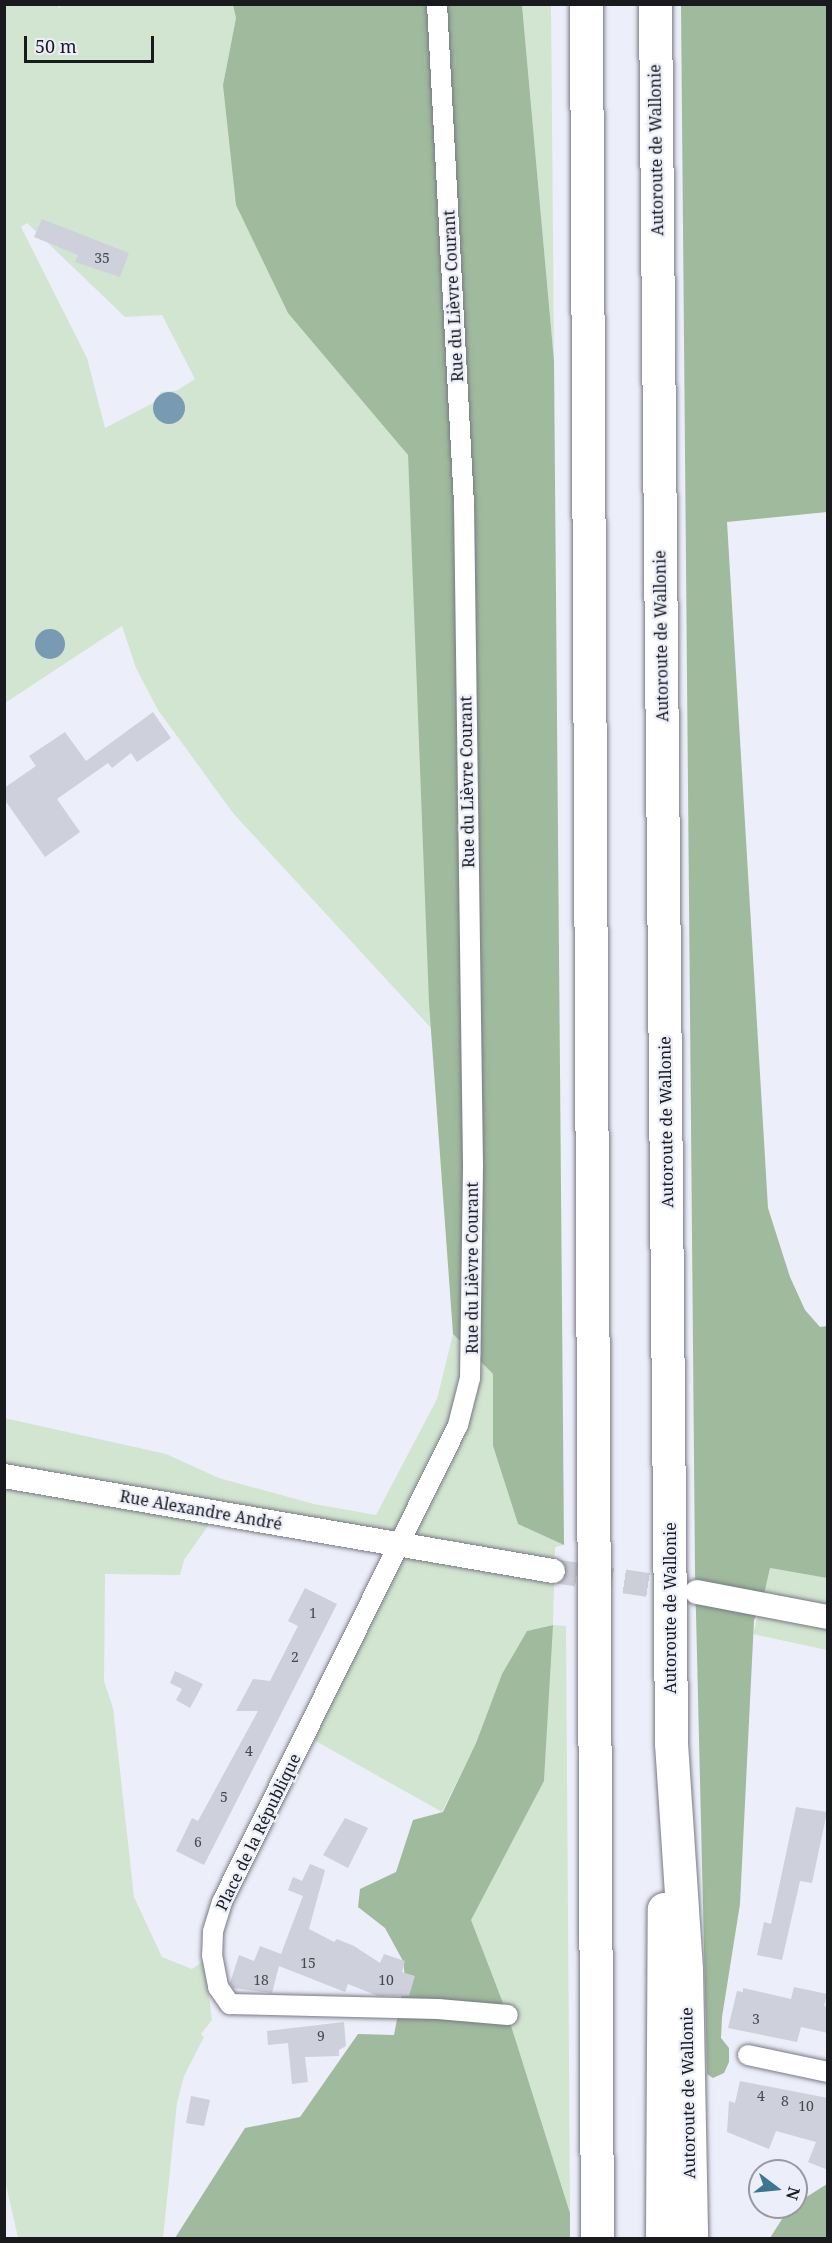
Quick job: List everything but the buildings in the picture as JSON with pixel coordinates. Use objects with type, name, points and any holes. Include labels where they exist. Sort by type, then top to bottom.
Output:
[{"type":"highway","points":[[586,4],[597,2238]]},
{"type":"highway","name":"Autoroute de Wallonie","points":[[655,4],[671,1743],[686,1970],[691,2238]]},
{"type":"highway","points":[[662,2238],[661,1971],[671,1743]]},
{"type":"street","name":"Rue du Lièvre Courant","points":[[397,1544],[458,1425],[470,1378],[474,1346],[464,504],[437,4]]},
{"type":"street","name":"Rue Alexandre André","points":[[4,1476],[553,1571]]},
{"type":"street","name":"Place de la République","points":[[397,1544],[222,1902],[213,1932],[213,1972],[218,1987],[230,2004],[438,2009],[508,2016]]},
{"type":"street","points":[[697,1592],[828,1617]]},
{"type":"street","points":[[748,2055],[828,2072]]},
{"type":"green space","points":[[63,4],[233,5],[236,18],[223,85],[368,405],[408,455],[432,1029],[233,813],[158,710],[136,668],[122,626],[5,703],[5,5],[58,5],[59,8]],"holes":[[[27,223],[125,317],[162,315],[195,379],[176,391],[161,392],[153,403],[105,428],[87,358],[21,227]]]},
{"type":"green space","points":[[233,5],[522,5],[554,361],[564,1545],[518,1524],[493,1446],[493,1374],[453,1334],[429,1003],[408,455],[288,313],[236,205],[223,85],[236,18]]},
{"type":"green space","points":[[522,5],[551,5],[554,361]]},
{"type":"green space","points":[[681,5],[828,5],[827,512],[727,522],[768,1208],[790,1277],[805,1310],[820,1327],[827,1326],[827,1578],[770,1568],[762,1603],[754,1620],[740,1904],[722,2017],[721,2038],[729,2048],[729,2062],[724,2073],[713,2078],[707,2074],[695,1571]]},
{"type":"green space","points":[[453,1334],[493,1374],[493,1446],[518,1524],[564,1545],[555,1547],[553,1625],[566,1626],[570,2213],[508,2016],[470,1920],[544,1781],[552,1625],[527,1631],[502,1674],[476,1743],[442,1812],[305,1735],[397,1544],[217,1513],[184,1560],[180,1575],[105,1574],[104,1681],[113,1708],[134,1897],[162,1957],[192,1969],[212,1955],[208,1988],[212,2020],[201,2034],[204,2037],[184,2076],[177,2103],[163,2238],[18,2238],[4,2176],[4,1418],[166,1454],[219,1478],[314,1504],[376,1515],[437,1399]]},
{"type":"green space","points":[[770,1568],[827,1578],[827,1650],[753,1634]]},
{"type":"green space","points":[[553,1625],[544,1781],[471,1920],[508,2016],[570,2213],[570,2238],[175,2238],[245,2128],[300,2117],[358,2034],[394,2035],[405,1977],[403,1961],[385,1928],[358,1907],[360,1889],[396,1872],[413,1820],[443,1812],[476,1743],[502,1674],[527,1631]]},
{"type":"green space","points":[[827,2184],[827,2238],[770,2238],[782,2219],[808,2219],[808,2196]]},
{"type":"water","points":[[169,392],[181,396],[185,408],[181,420],[169,424],[157,420],[153,408],[157,396]]},
{"type":"water","points":[[50,629],[61,633],[65,644],[61,655],[50,659],[39,655],[35,644],[39,633]]},
{"type":"tunnel","points":[[553,1571],[684,1590]]}]
